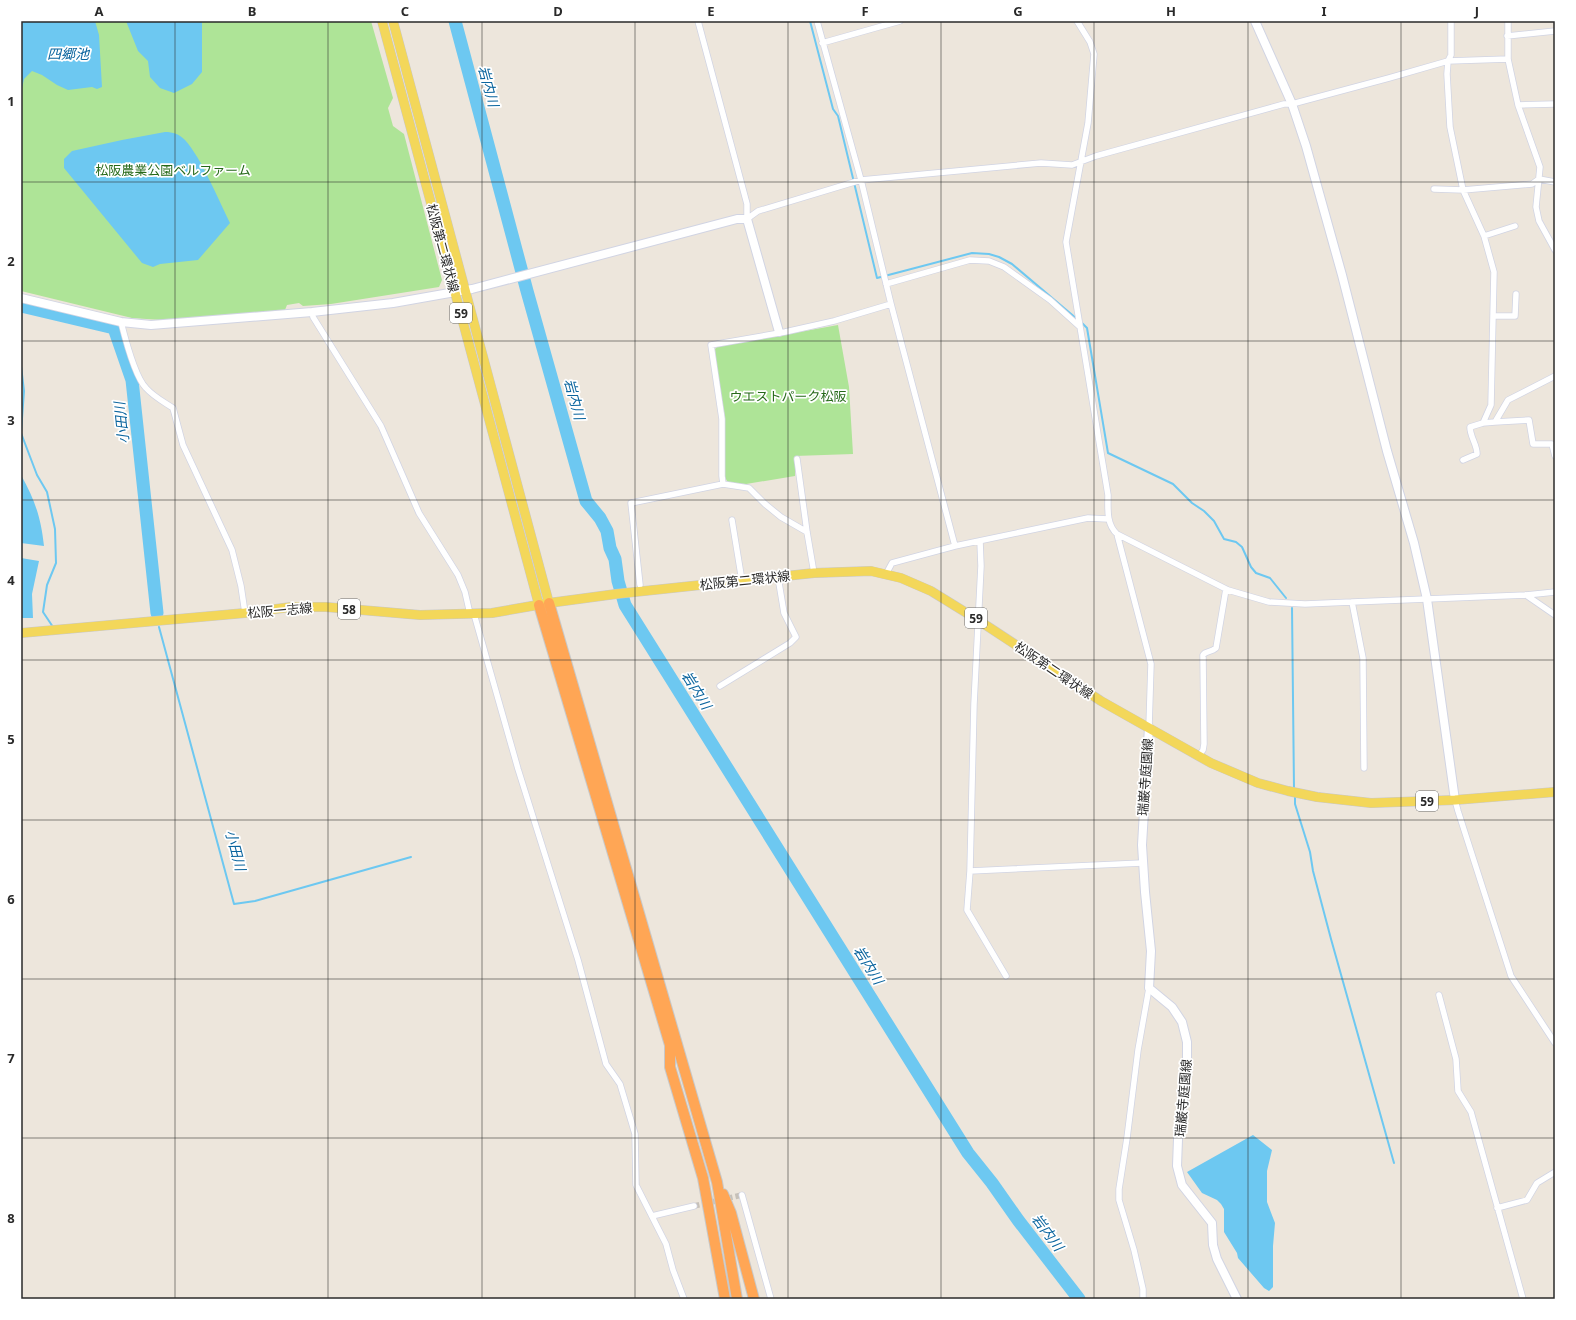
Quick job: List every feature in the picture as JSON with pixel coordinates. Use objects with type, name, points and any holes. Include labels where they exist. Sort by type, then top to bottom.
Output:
[{"type":"highway","points":[[544,604],[717,1182],[737,1299]]},
{"type":"highway","points":[[544,604],[670,1045],[670,1067],[703,1178],[726,1299]]},
{"type":"highway","points":[[717,1182],[731,1213],[754,1299]]},
{"type":"highway","points":[[718,1299],[719,1263]]},
{"type":"main road","name":"松阪第二環状線","points":[[382,21],[460,291]]},
{"type":"main road","name":"松阪第二環状線","points":[[393,21],[460,291],[544,604],[616,594],[814,573],[871,571],[911,582],[932,591],[1101,701],[1149,727],[1198,757],[1248,779],[1300,794],[1333,800],[1365,803],[1455,800],[1555,792]]},
{"type":"main road","name":"松阪一志線","points":[[21,633],[245,613],[291,607],[326,607],[420,615],[492,613],[544,604]]},
{"type":"street","points":[[698,21],[747,204],[747,218],[779,332]]},
{"type":"street","points":[[817,21],[955,546]]},
{"type":"street","points":[[822,43],[900,21]]},
{"type":"street","points":[[1077,21],[1090,42],[1094,54],[1088,123],[1066,242],[1108,495],[1108,519],[1112,530],[1117,534],[1226,589],[1269,602],[1305,604],[1526,595],[1555,592]]},
{"type":"street","points":[[1255,21],[1292,104],[1306,146],[1342,275],[1387,451],[1414,543],[1427,599],[1455,800],[1510,976],[1555,1043]]},
{"type":"street","points":[[1450,21],[1450,55],[1447,74],[1450,127],[1462,190],[1484,236],[1494,272],[1491,405],[1483,423]]},
{"type":"street","points":[[1508,21],[1508,58],[1518,105],[1540,167],[1536,207],[1539,221],[1555,250]]},
{"type":"street","points":[[1507,36],[1555,31]]},
{"type":"street","points":[[21,298],[121,322],[151,325],[168,325],[312,312],[393,303],[460,291],[515,278],[737,219],[747,218],[758,211],[849,183],[1041,163],[1072,165],[1096,156],[1284,104],[1292,104],[1448,61],[1508,58]]},
{"type":"street","points":[[1518,105],[1555,104]]},
{"type":"street","points":[[1434,189],[1462,190],[1532,184],[1539,179],[1555,182]]},
{"type":"street","points":[[1484,236],[1515,226]]},
{"type":"street","points":[[886,282],[970,260],[989,261],[1004,267],[1050,300],[1080,325]]},
{"type":"street","points":[[1494,316],[1515,316],[1516,294]]},
{"type":"street","points":[[723,484],[722,419],[711,345],[834,321],[891,304]]},
{"type":"street","points":[[312,312],[313,317],[381,426],[419,513],[458,575],[465,592],[584,981],[606,1064],[620,1084],[631,1120],[635,1134],[636,1185],[666,1244],[673,1270],[684,1299]]},
{"type":"street","points":[[121,322],[138,376],[145,387],[158,399],[173,408],[183,445],[232,550],[241,586],[245,613]]},
{"type":"street","points":[[1495,422],[1508,400],[1555,376]]},
{"type":"street","points":[[1462,460],[1477,454],[1477,449],[1470,433],[1470,427],[1483,423],[1529,420],[1533,444],[1552,444],[1555,456]]},
{"type":"street","points":[[797,459],[814,573]]},
{"type":"street","points":[[640,585],[632,503],[723,484],[749,488],[776,513],[807,532]]},
{"type":"street","points":[[886,574],[892,563],[955,546],[1088,518],[1108,519]]},
{"type":"street","points":[[732,520],[742,581]]},
{"type":"street","points":[[1117,534],[1150,664],[1149,727]]},
{"type":"street","points":[[980,541],[981,566],[974,704],[970,871],[967,910],[1006,976]]},
{"type":"street","points":[[720,686],[790,643],[796,637],[784,613],[778,577]]},
{"type":"street","points":[[1198,757],[1203,750],[1204,744],[1203,655],[1205,652],[1216,648],[1226,589]]},
{"type":"street","points":[[1526,595],[1555,615]]},
{"type":"street","points":[[1352,602],[1363,658],[1364,768]]},
{"type":"street","name":"瑞巌寺庭園線","points":[[1149,727],[1142,824],[1142,863],[1152,951],[1149,988],[1172,1007],[1182,1022],[1186,1042],[1188,1069],[1178,1139],[1177,1166],[1182,1185],[1212,1223],[1213,1245],[1217,1259],[1237,1299]]},
{"type":"street","points":[[970,871],[1142,863]]},
{"type":"street","points":[[1143,1299],[1143,1289],[1134,1250],[1122,1212],[1119,1189],[1138,1050],[1149,988]]},
{"type":"street","points":[[1439,995],[1456,1059],[1458,1091],[1471,1112],[1523,1299]]},
{"type":"street","points":[[1497,1208],[1527,1200],[1537,1183],[1555,1172]]},
{"type":"street","points":[[742,1195],[771,1299]]},
{"type":"street","points":[[652,1216],[694,1206]]},
{"type":"green space","name":"松阪農業公園ベルファーム","points":[[21,21],[371,21],[393,98],[388,108],[393,126],[404,134],[442,280],[439,287],[331,304],[303,306],[299,303],[287,305],[285,310],[161,320],[132,318],[21,291]]},
{"type":"green space","name":"ウエストパーク松阪","points":[[838,325],[849,387],[853,454],[795,456],[795,476],[746,484],[728,483],[725,477],[725,417],[717,372],[715,349],[717,347]]},
{"type":"water","name":"四郷池","points":[[21,21],[95,21],[99,35],[102,87],[97,89],[92,87],[68,90],[32,71],[24,79],[21,93]]},
{"type":"water","points":[[126,21],[202,21],[202,72],[192,84],[174,93],[160,88],[150,77],[148,61],[138,51]]},
{"type":"water","points":[[165,132],[180,136],[191,148],[204,168],[230,223],[198,260],[160,264],[153,267],[142,263],[64,168],[64,159],[72,151]]},
{"type":"water","points":[[21,475],[37,509],[44,546],[21,543]]},
{"type":"water","points":[[21,558],[39,561],[32,594],[33,618],[21,618]]},
{"type":"water","points":[[1253,1135],[1272,1150],[1267,1171],[1267,1202],[1275,1223],[1273,1246],[1273,1287],[1269,1291],[1264,1288],[1238,1258],[1237,1253],[1224,1232],[1224,1209],[1221,1204],[1217,1200],[1202,1193],[1187,1172]]},
{"type":"waterway","name":"岩内川","points":[[455,21],[527,291],[586,501],[600,518],[607,531],[625,605],[968,1153],[1079,1299]]},
{"type":"waterway","points":[[810,21],[833,109],[838,116],[877,278],[972,253],[989,254],[999,257],[1012,264],[1077,319]]},
{"type":"waterway","name":"小田川","points":[[21,306],[114,328],[132,380],[157,613]]},
{"type":"waterway","points":[[1082,323],[1087,328],[1108,453],[1173,484],[1192,503],[1204,511],[1214,521],[1224,539],[1236,542],[1242,547],[1251,567],[1256,573],[1270,578],[1286,598]]},
{"type":"waterway","points":[[21,366],[24,391],[21,432]]},
{"type":"waterway","points":[[21,433],[37,475],[47,492],[55,529],[56,563],[47,585],[43,612],[53,627]]},
{"type":"waterway","points":[[1292,608],[1294,789]]},
{"type":"waterway","name":"小田川","points":[[159,627],[234,904],[255,901],[411,857]]},
{"type":"waterway","points":[[1295,796],[1295,804],[1310,852],[1313,871],[1331,939],[1394,1163]]},
{"type":"tunnel","points":[[694,1206],[742,1195]]}]
